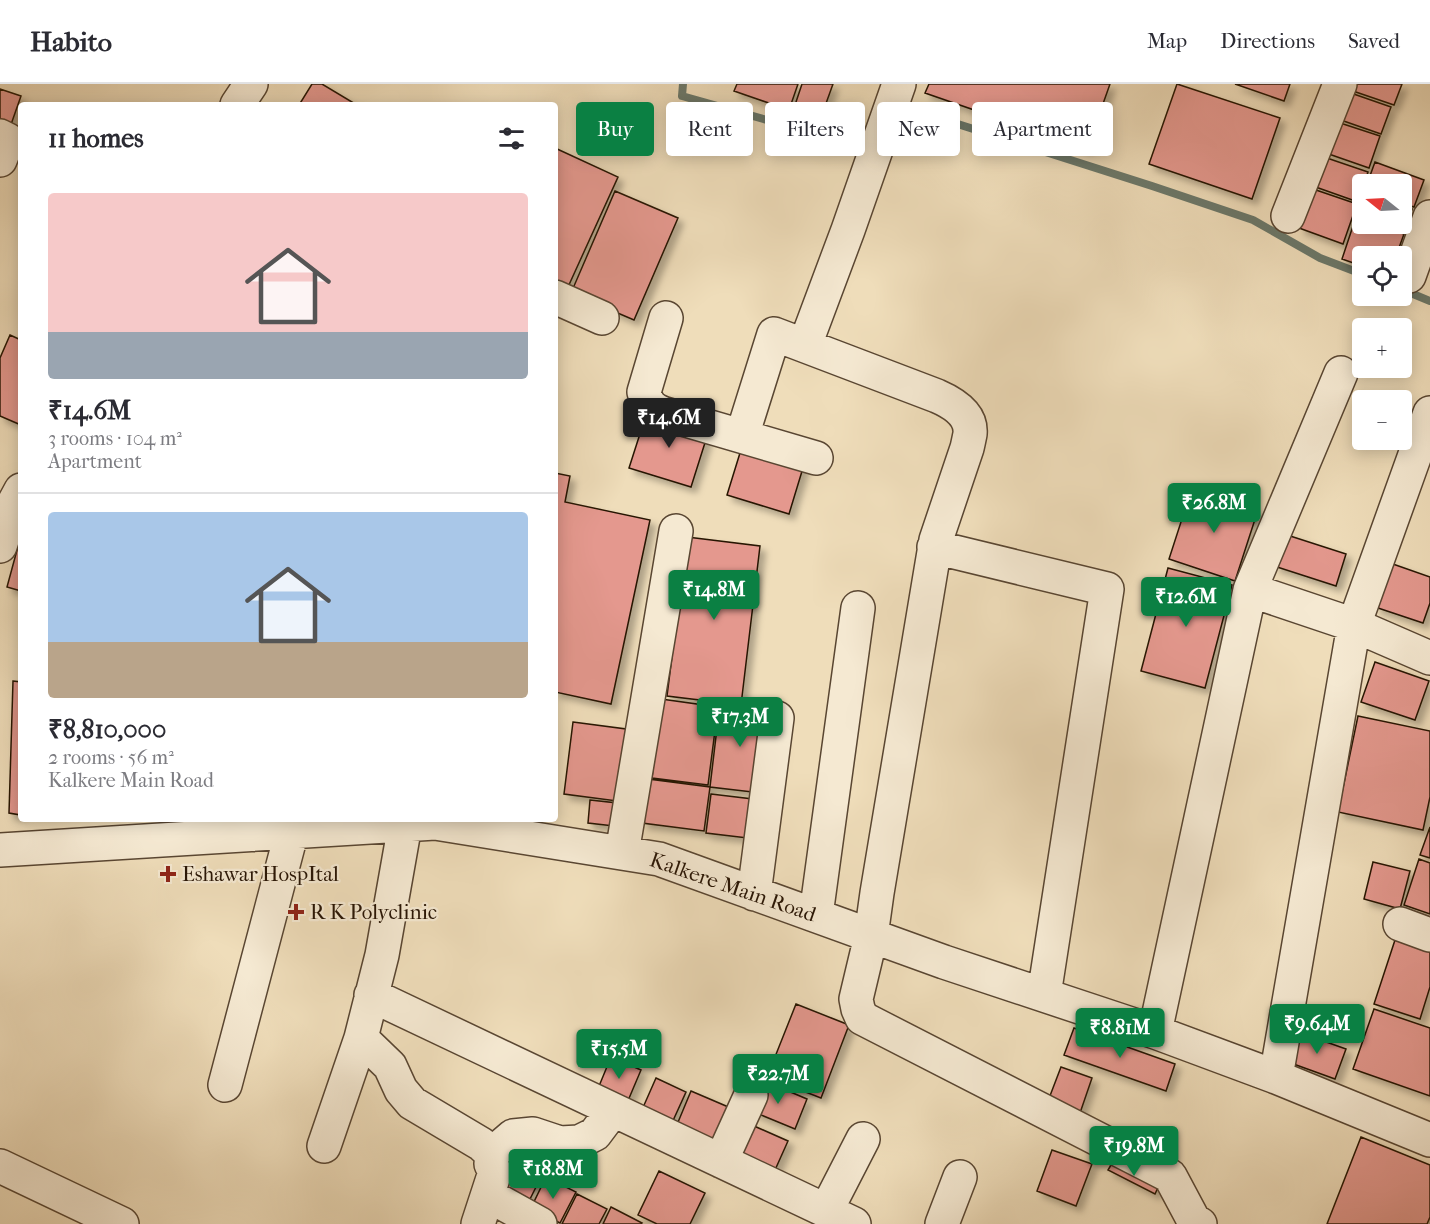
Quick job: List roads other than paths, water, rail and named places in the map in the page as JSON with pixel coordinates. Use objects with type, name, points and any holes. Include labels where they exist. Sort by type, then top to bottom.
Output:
[{"type":"street","points":[[239,102],[251,84]]},
{"type":"street","points":[[805,345],[899,84]]},
{"type":"street","points":[[1288,216],[1340,84]]},
{"type":"street","points":[[0,136],[8,140],[0,160]]},
{"type":"street","points":[[1412,268],[1430,218]]},
{"type":"street","points":[[558,298],[602,318]]},
{"type":"street","points":[[666,318],[644,392],[646,402],[652,408],[816,458]]},
{"type":"street","points":[[742,436],[774,334],[937,396],[953,403],[966,416],[970,431],[967,448],[934,548],[871,936],[856,999],[858,1009],[862,1018],[1170,1176],[1194,1221],[1200,1224]]},
{"type":"street","points":[[1155,1032],[1250,590],[1341,373]]},
{"type":"street","points":[[1276,1077],[1354,625],[1430,413]]},
{"type":"street","points":[[0,546],[18,501]]},
{"type":"street","points":[[622,853],[676,531]]},
{"type":"street","points":[[934,548],[1107,589],[1044,995]]},
{"type":"street","points":[[1250,590],[1354,625],[1430,658]]},
{"type":"street","points":[[816,915],[858,608]]},
{"type":"street","points":[[754,894],[777,718]]},
{"type":"street","name":"Kalkere Main Road","points":[[0,850],[435,823],[659,859],[944,962],[1155,1032],[1276,1077],[1430,1140]]},
{"type":"street","points":[[324,1146],[361,1038],[382,955],[405,825]]},
{"type":"street","points":[[225,1085],[292,831]]},
{"type":"street","points":[[371,995],[840,1217],[863,1139]]},
{"type":"street","points":[[361,1038],[390,1066],[401,1090],[412,1103],[481,1144],[492,1154]]},
{"type":"street","points":[[721,1161],[751,1095]]},
{"type":"street","points":[[540,1224],[483,1210],[495,1172],[491,1164],[492,1154],[513,1136],[533,1134],[560,1143],[579,1142],[595,1134],[610,1114],[611,1109]]},
{"type":"street","points":[[0,1166],[122,1224]]},
{"type":"street","points":[[942,1224],[960,1177]]},
{"type":"waterway","points":[[683,84],[682,96],[848,143],[874,132]]},
{"type":"waterway","points":[[960,125],[1253,220],[1320,258],[1352,270]]},
{"type":"waterway","points":[[1412,294],[1430,301]]},
{"type":"place","name":"Eshawar HospItal","points":[[168,874]]},
{"type":"place","name":"R K Polyclinic","points":[[296,912]]}]
